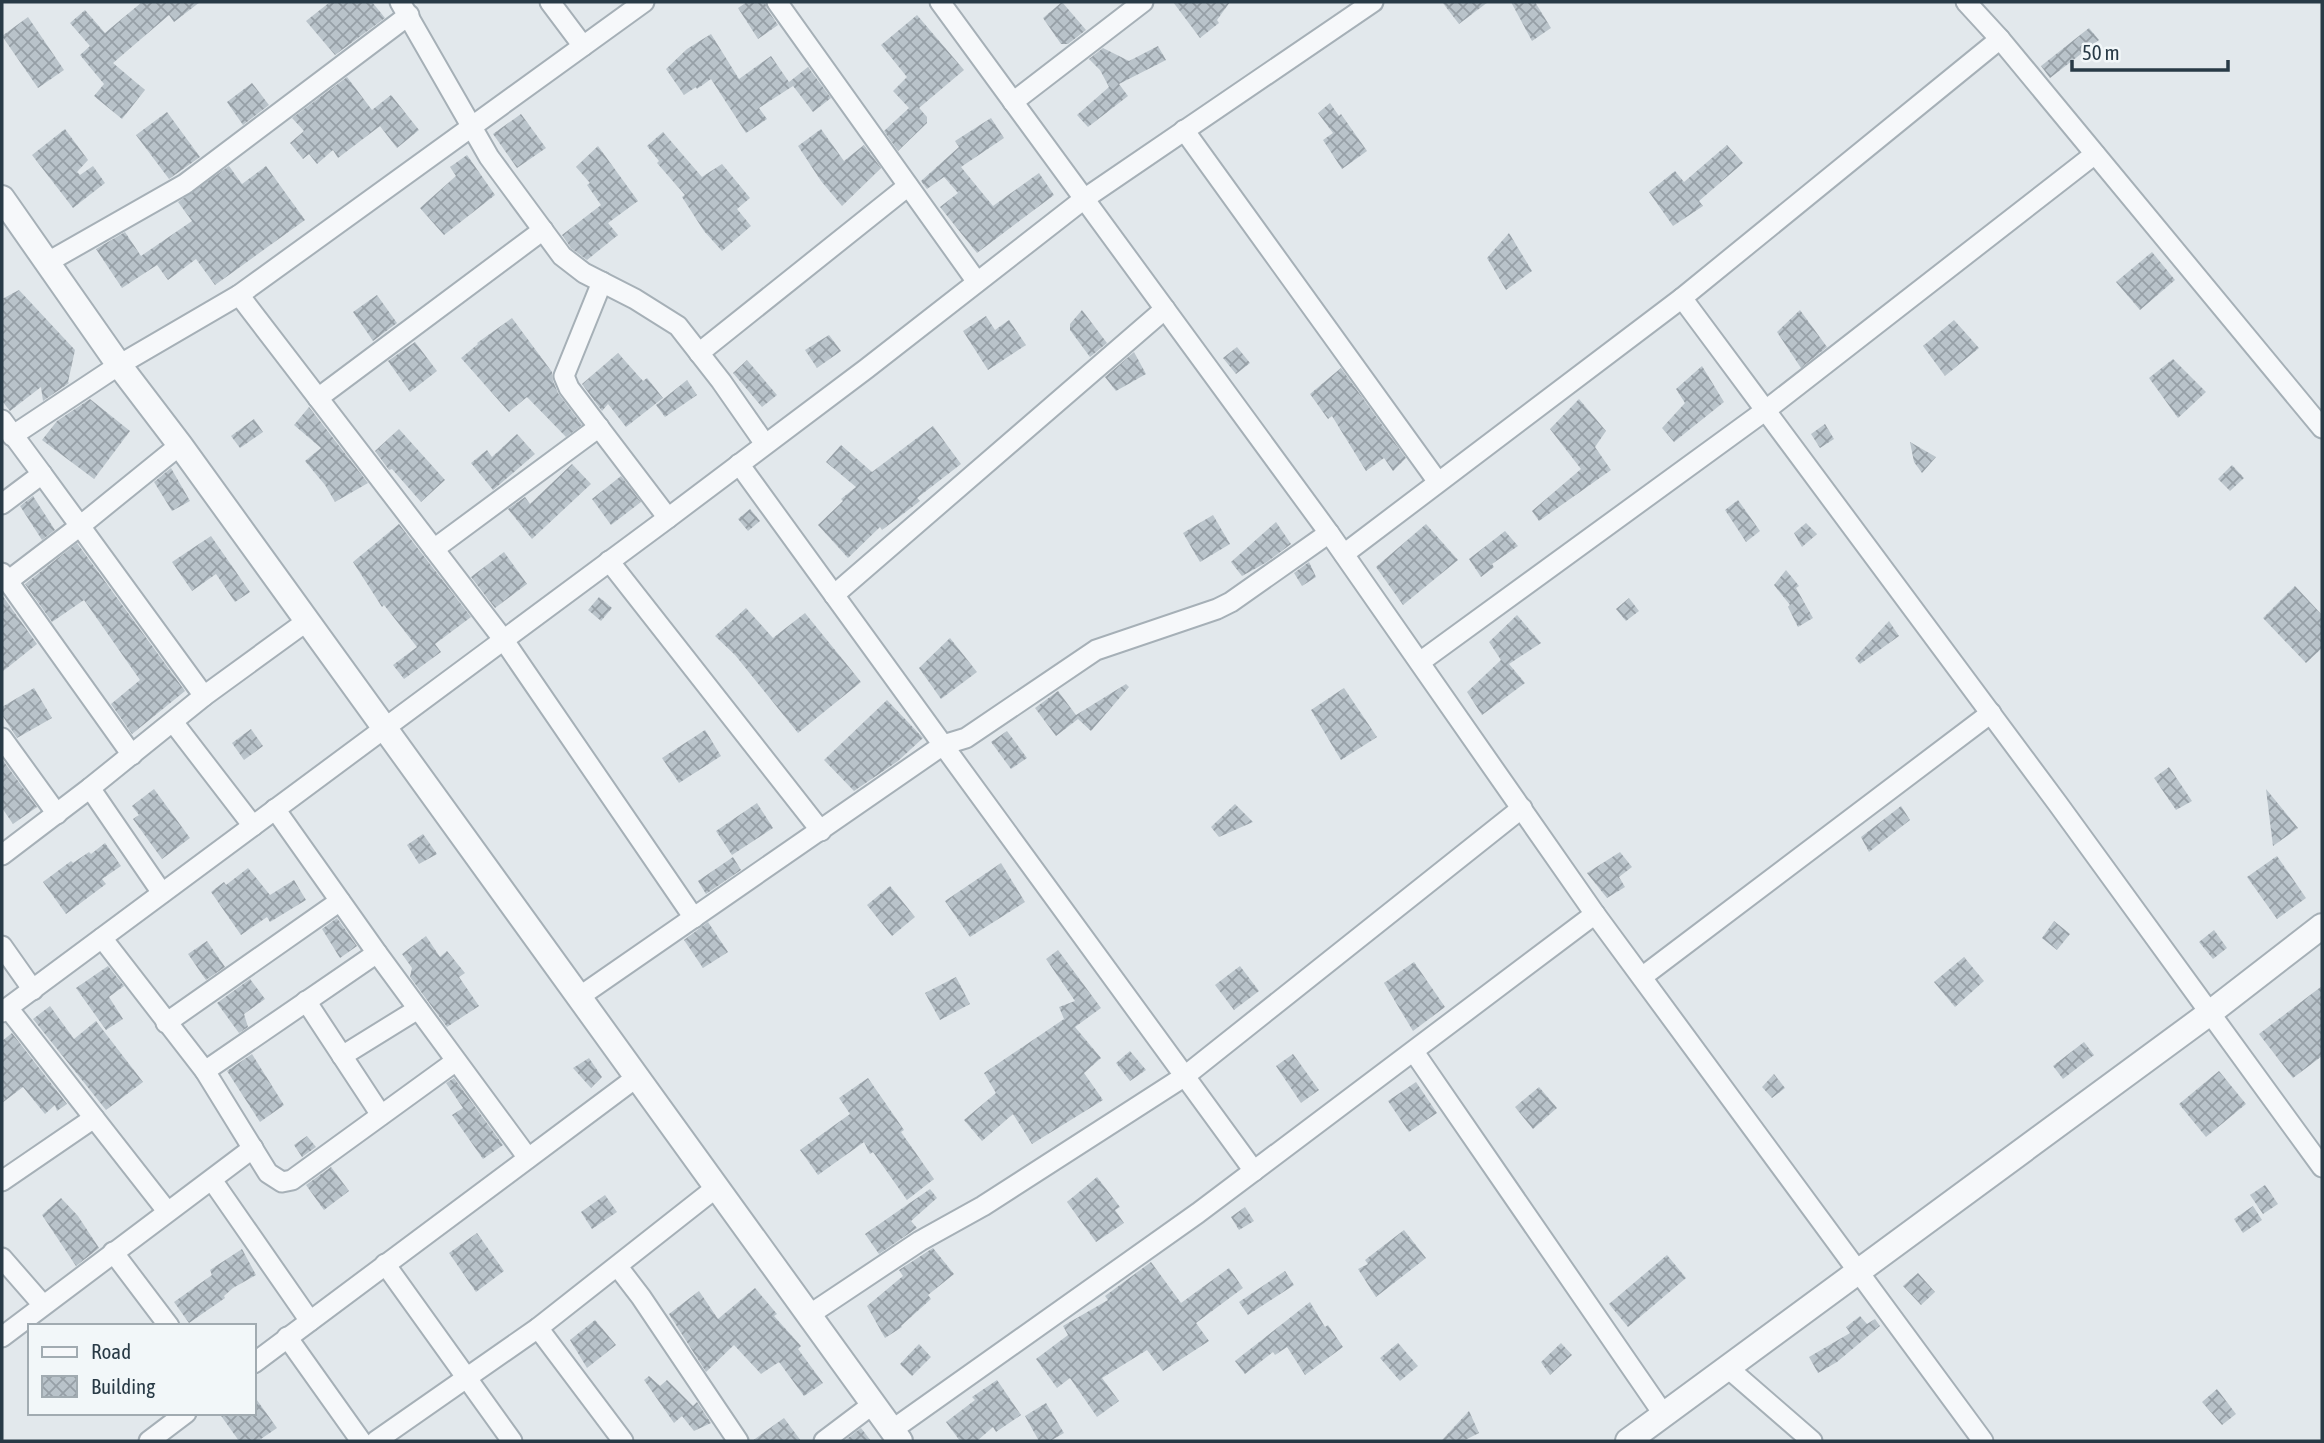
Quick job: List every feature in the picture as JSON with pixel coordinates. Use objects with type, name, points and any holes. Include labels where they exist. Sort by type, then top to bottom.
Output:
[{"type":"street","points":[[550,2],[583,46]]},
{"type":"street","points":[[204,696],[7,428],[239,295],[644,2]]},
{"type":"street","points":[[777,2],[977,282]]},
{"type":"street","points":[[940,2],[1329,533],[1595,914],[1983,1441]]},
{"type":"street","points":[[1013,102],[1143,2]]},
{"type":"street","points":[[167,1212],[5,1010],[668,518],[1084,199],[1373,2]]},
{"type":"street","points":[[1966,2],[2000,39],[2322,428]]},
{"type":"street","points":[[48,262],[185,184],[404,8],[489,158],[562,256],[584,272],[635,299],[678,327],[765,444]]},
{"type":"street","points":[[1344,554],[1682,298],[2000,39]]},
{"type":"street","points":[[1184,130],[1438,482]]},
{"type":"street","points":[[1420,662],[1766,410],[2095,154]]},
{"type":"street","points":[[699,353],[908,186]]},
{"type":"street","points":[[2,198],[120,365],[896,1436],[1414,1052],[1595,914]]},
{"type":"street","points":[[318,398],[543,230]]},
{"type":"street","points":[[602,282],[564,376],[569,388],[668,518]]},
{"type":"street","points":[[239,295],[503,639],[694,918]]},
{"type":"street","points":[[1682,298],[1991,713],[2322,1167]]},
{"type":"street","points":[[834,595],[1165,309]]},
{"type":"street","points":[[434,549],[598,427]]},
{"type":"street","points":[[132,755],[5,577],[80,526],[180,445]]},
{"type":"street","points":[[739,464],[1254,1171]]},
{"type":"street","points":[[2,505],[42,474]]},
{"type":"street","points":[[579,997],[943,745],[966,738],[1096,650],[1231,602],[1329,533]]},
{"type":"street","points":[[609,561],[821,831]]},
{"type":"street","points":[[2,855],[204,696],[307,621]]},
{"type":"street","points":[[1642,977],[1991,713]]},
{"type":"street","points":[[173,722],[253,825]]},
{"type":"street","points":[[2,738],[57,814]]},
{"type":"street","points":[[90,788],[162,893]]},
{"type":"street","points":[[809,1315],[920,1241],[983,1206],[1185,1076],[1521,808]]},
{"type":"street","points":[[275,809],[528,1158]]},
{"type":"street","points":[[166,1023],[340,901]]},
{"type":"street","points":[[1629,1441],[2211,1012],[2322,926]]},
{"type":"street","points":[[102,938],[205,1071],[268,1173],[282,1182],[292,1180],[456,1061]]},
{"type":"street","points":[[2,946],[33,990]]},
{"type":"street","points":[[205,1071],[377,953]]},
{"type":"street","points":[[306,1001],[381,1115]]},
{"type":"street","points":[[342,1056],[418,1009]]},
{"type":"street","points":[[1414,1052],[1664,1415]]},
{"type":"street","points":[[256,1362],[637,1077]]},
{"type":"street","points":[[2,1181],[94,1118]]},
{"type":"street","points":[[2,1337],[253,1148]]},
{"type":"street","points":[[212,1180],[310,1321]]},
{"type":"street","points":[[376,1441],[538,1328],[716,1187]]},
{"type":"street","points":[[113,1252],[167,1324]]},
{"type":"street","points":[[2,1258],[43,1305]]},
{"type":"street","points":[[385,1264],[512,1441]]},
{"type":"street","points":[[618,1267],[641,1297],[729,1438]]},
{"type":"street","points":[[538,1328],[623,1441]]},
{"type":"street","points":[[288,1338],[361,1441]]},
{"type":"street","points":[[1728,1368],[1812,1441]]},
{"type":"street","points":[[824,1441],[873,1404]]},
{"type":"street","points":[[149,1441],[183,1415]]},
{"type":"building","points":[[142,2],[200,2],[174,22],[169,15],[113,63],[145,90],[122,119],[94,96],[104,84],[80,55],[90,46],[70,23],[85,10],[105,33]]},
{"type":"building","points":[[330,2],[372,2],[385,18],[335,55],[306,21]]},
{"type":"building","points":[[747,2],[765,2],[778,25],[758,39],[738,8]]},
{"type":"building","points":[[1062,2],[1086,30],[1068,44],[1061,44],[1043,18]]},
{"type":"building","points":[[1173,2],[1230,2],[1217,20],[1219,23],[1200,38]]},
{"type":"building","points":[[1442,2],[1488,2],[1459,24]]},
{"type":"building","points":[[1511,2],[1535,2],[1551,28],[1532,41]]},
{"type":"building","points":[[917,15],[964,70],[919,108],[927,117],[927,123],[898,151],[884,131],[909,108],[893,91],[907,77],[881,45]]},
{"type":"building","points":[[28,17],[64,70],[38,88],[2,36]]},
{"type":"building","points":[[2089,28],[2099,40],[2050,78],[2041,66]]},
{"type":"building","points":[[711,34],[739,79],[771,56],[789,82],[808,67],[831,98],[813,112],[790,82],[793,86],[759,108],[767,119],[746,133],[711,79],[684,95],[666,69],[687,49]]},
{"type":"building","points":[[1158,46],[1166,60],[1119,84],[1128,96],[1088,127],[1077,115],[1109,87],[1100,70],[1089,59],[1103,48],[1129,61]]},
{"type":"building","points":[[347,77],[372,110],[391,95],[419,130],[397,148],[380,126],[338,158],[333,150],[317,164],[309,154],[303,159],[290,143],[304,131],[292,118]]},
{"type":"building","points":[[252,83],[269,105],[243,125],[227,102]]},
{"type":"building","points":[[1330,103],[1367,151],[1342,169],[1323,140],[1333,133],[1318,113]]},
{"type":"building","points":[[167,112],[200,157],[169,179],[136,135]]},
{"type":"building","points":[[521,114],[546,148],[517,168],[493,134]]},
{"type":"building","points":[[991,118],[1004,138],[961,167],[993,206],[1039,173],[1054,195],[977,253],[940,207],[958,193],[944,177],[927,189],[921,181],[959,147],[955,141]]},
{"type":"building","points":[[65,129],[88,160],[77,172],[80,175],[93,166],[105,183],[73,208],[32,155]]},
{"type":"building","points":[[821,129],[844,161],[864,145],[881,168],[842,206],[821,181],[798,146]]},
{"type":"building","points":[[663,132],[702,177],[722,164],[750,198],[737,209],[751,226],[722,251],[704,231],[682,197],[685,195],[657,163],[659,161],[647,146]]},
{"type":"building","points":[[1727,145],[1743,163],[1699,201],[1703,206],[1673,226],[1649,192],[1675,171],[1684,182]]},
{"type":"building","points":[[598,146],[638,201],[608,223],[618,235],[587,260],[571,248],[562,235],[601,205],[587,185],[590,183],[576,167]]},
{"type":"building","points":[[467,155],[495,195],[444,235],[420,208],[456,176],[450,167]]},
{"type":"building","points":[[229,166],[242,184],[266,166],[305,220],[215,285],[196,259],[168,280],[157,265],[122,288],[96,249],[125,232],[141,256],[192,221],[178,202]]},
{"type":"building","points":[[1509,233],[1532,271],[1506,290],[1487,258]]},
{"type":"building","points":[[2152,252],[2175,280],[2140,310],[2116,282]]},
{"type":"building","points":[[19,290],[75,350],[69,383],[43,401],[41,387],[10,411],[2,401],[2,299]]},
{"type":"building","points":[[377,295],[397,323],[373,341],[353,312]]},
{"type":"building","points":[[1082,310],[1107,343],[1090,357],[1070,330],[1070,324]]},
{"type":"building","points":[[1800,310],[1827,347],[1801,368],[1777,332]]},
{"type":"building","points":[[986,316],[995,330],[1009,320],[1026,345],[988,370],[963,331]]},
{"type":"building","points":[[512,318],[552,372],[558,393],[582,425],[566,437],[527,397],[509,412],[461,358]]},
{"type":"building","points":[[1954,320],[1979,348],[1945,376],[1923,346]]},
{"type":"building","points":[[829,335],[841,351],[817,368],[805,350]]},
{"type":"building","points":[[415,342],[437,371],[410,392],[388,361]]},
{"type":"building","points":[[1237,347],[1250,363],[1236,374],[1223,358]]},
{"type":"building","points":[[1134,352],[1146,374],[1116,391],[1105,377]]},
{"type":"building","points":[[618,353],[643,381],[647,378],[663,398],[626,427],[608,404],[602,411],[582,384]]},
{"type":"building","points":[[2173,359],[2206,392],[2178,418],[2149,378]]},
{"type":"building","points":[[747,360],[777,395],[762,407],[733,373]]},
{"type":"building","points":[[1702,366],[1724,402],[1674,442],[1662,428],[1685,403],[1676,389]]},
{"type":"building","points":[[1341,368],[1406,458],[1393,471],[1384,458],[1366,471],[1332,416],[1328,419],[1310,394]]},
{"type":"building","points":[[687,380],[697,395],[665,417],[656,405]]},
{"type":"building","points":[[90,399],[130,431],[94,479],[42,440],[57,421]]},
{"type":"building","points":[[1579,399],[1606,431],[1595,447],[1611,470],[1539,521],[1532,511],[1581,469],[1550,429]]},
{"type":"building","points":[[309,407],[368,483],[335,502],[305,461],[321,448],[294,425]]},
{"type":"building","points":[[254,419],[263,432],[240,448],[231,436]]},
{"type":"building","points":[[1825,424],[1834,439],[1820,448],[1811,434]]},
{"type":"building","points":[[933,426],[961,464],[917,498],[920,501],[882,530],[880,527],[848,558],[818,525],[843,501],[841,499],[856,487],[826,462],[841,445],[872,472]]},
{"type":"building","points":[[399,429],[445,480],[421,502],[392,469],[389,470],[375,451]]},
{"type":"building","points":[[517,434],[535,454],[493,490],[471,463],[487,450],[492,457]]},
{"type":"building","points":[[1910,442],[1936,457],[1922,473],[1914,462]]},
{"type":"building","points":[[572,464],[591,484],[532,539],[508,509],[525,497],[530,504]]},
{"type":"building","points":[[2232,465],[2244,478],[2230,491],[2218,479]]},
{"type":"building","points":[[171,468],[190,501],[172,511],[154,482]]},
{"type":"building","points":[[621,476],[641,502],[611,525],[592,499]]},
{"type":"building","points":[[33,496],[55,530],[42,540],[20,506]]},
{"type":"building","points":[[1738,500],[1760,531],[1746,542],[1725,510]]},
{"type":"building","points":[[750,509],[760,521],[748,531],[738,519]]},
{"type":"building","points":[[1213,515],[1230,544],[1200,562],[1183,533]]},
{"type":"building","points":[[1276,522],[1291,544],[1242,576],[1231,562]]},
{"type":"building","points":[[1806,523],[1817,534],[1802,547],[1794,533]]},
{"type":"building","points":[[399,524],[471,617],[435,644],[441,652],[404,679],[393,665],[417,647],[384,605],[382,607],[353,562]]},
{"type":"building","points":[[1426,524],[1458,560],[1403,605],[1376,567]]},
{"type":"building","points":[[1505,531],[1518,546],[1492,564],[1494,567],[1481,577],[1469,559]]},
{"type":"building","points":[[211,536],[250,592],[235,602],[216,574],[192,591],[172,562]]},
{"type":"building","points":[[77,543],[185,691],[132,734],[111,704],[140,680],[84,600],[52,622],[25,584]]},
{"type":"building","points":[[504,552],[527,584],[495,608],[471,577]]},
{"type":"building","points":[[1309,562],[1316,577],[1302,586],[1294,573]]},
{"type":"building","points":[[1786,570],[1799,586],[1796,588],[1813,618],[1798,627],[1788,607],[1790,605],[1774,585]]},
{"type":"building","points":[[2295,586],[2322,615],[2322,648],[2306,663],[2263,618]]},
{"type":"building","points":[[2,595],[37,644],[2,672]]},
{"type":"building","points":[[599,597],[612,608],[601,621],[588,610]]},
{"type":"building","points":[[1629,598],[1639,611],[1626,621],[1616,609]]},
{"type":"building","points":[[746,608],[773,638],[805,613],[861,682],[798,733],[735,655],[715,636]]},
{"type":"building","points":[[1517,615],[1541,643],[1509,664],[1525,683],[1482,715],[1467,692],[1501,660],[1489,642]]},
{"type":"building","points":[[1889,621],[1899,636],[1860,664],[1855,658]]},
{"type":"building","points":[[950,638],[977,672],[941,699],[919,668]]},
{"type":"building","points":[[1126,684],[1129,687],[1091,731],[1078,719],[1056,736],[1035,708],[1058,691],[1076,715]]},
{"type":"building","points":[[34,688],[52,718],[17,738],[2,715],[2,707]]},
{"type":"building","points":[[1344,688],[1377,737],[1341,760],[1311,710]]},
{"type":"building","points":[[887,700],[923,738],[898,761],[854,791],[824,760]]},
{"type":"building","points":[[251,729],[263,746],[244,760],[232,743]]},
{"type":"building","points":[[705,730],[721,756],[679,783],[662,758]]},
{"type":"building","points":[[1007,731],[1027,758],[1011,769],[991,742]]},
{"type":"building","points":[[2,759],[37,807],[13,824],[2,808]]},
{"type":"building","points":[[2169,767],[2192,801],[2176,810],[2154,778]]},
{"type":"building","points":[[154,789],[190,838],[162,859],[133,819],[139,815],[132,806]]},
{"type":"building","points":[[2266,789],[2298,828],[2273,846],[2270,822]]},
{"type":"building","points":[[757,803],[773,828],[732,855],[716,831]]},
{"type":"building","points":[[1235,804],[1253,822],[1219,837],[1211,827]]},
{"type":"building","points":[[1901,806],[1910,820],[1869,852],[1861,837]]},
{"type":"building","points":[[423,834],[437,854],[419,864],[407,845]]},
{"type":"building","points":[[105,843],[121,866],[102,879],[106,884],[66,914],[43,882],[71,861],[73,863],[89,852],[91,854]]},
{"type":"building","points":[[1620,852],[1632,867],[1619,877],[1625,887],[1607,898],[1587,873]]},
{"type":"building","points":[[2277,856],[2306,898],[2277,919],[2247,877]]},
{"type":"building","points":[[733,857],[741,870],[706,894],[698,881]]},
{"type":"building","points":[[1001,863],[1025,902],[970,937],[945,901]]},
{"type":"building","points":[[248,868],[270,895],[294,880],[306,900],[270,922],[267,917],[241,935],[211,892],[224,882],[226,885]]},
{"type":"building","points":[[890,886],[915,917],[892,936],[867,905]]},
{"type":"building","points":[[337,918],[357,946],[340,958],[322,929]]},
{"type":"building","points":[[2054,921],[2070,934],[2057,950],[2042,938]]},
{"type":"building","points":[[708,922],[728,952],[703,968],[684,940]]},
{"type":"building","points":[[2214,930],[2227,948],[2213,959],[2199,942]]},
{"type":"building","points":[[426,936],[440,957],[447,951],[465,973],[459,977],[479,1006],[447,1027],[410,977],[412,968],[402,954]]},
{"type":"building","points":[[207,941],[225,967],[206,980],[188,954]]},
{"type":"building","points":[[1058,950],[1101,1008],[1075,1027],[1101,1058],[1084,1073],[1103,1100],[1032,1144],[1013,1114],[982,1141],[964,1120],[996,1093],[984,1073],[1064,1019],[1059,1007],[1075,1001],[1046,959]]},
{"type":"building","points":[[1964,957],[1984,981],[1955,1007],[1934,982]]},
{"type":"building","points":[[1414,962],[1445,1007],[1413,1031],[1384,983]]},
{"type":"building","points":[[108,966],[124,986],[109,997],[123,1019],[106,1030],[76,988]]},
{"type":"building","points":[[1240,966],[1259,991],[1234,1010],[1215,985]]},
{"type":"building","points":[[956,977],[970,1004],[940,1020],[925,993]]},
{"type":"building","points":[[250,979],[265,999],[244,1014],[248,1027],[239,1033],[217,1003]]},
{"type":"building","points":[[2322,986],[2322,1056],[2293,1078],[2259,1034]]},
{"type":"building","points":[[50,1006],[74,1039],[96,1021],[143,1082],[106,1110],[33,1019]]},
{"type":"building","points":[[12,1033],[67,1104],[57,1111],[55,1105],[45,1114],[23,1087],[2,1103],[2,1041]]},
{"type":"building","points":[[2084,1042],[2094,1055],[2063,1079],[2053,1066]]},
{"type":"building","points":[[1130,1051],[1146,1070],[1130,1081],[1116,1063]]},
{"type":"building","points":[[252,1054],[284,1105],[260,1122],[227,1071]]},
{"type":"building","points":[[1293,1054],[1319,1090],[1301,1103],[1276,1066]]},
{"type":"building","points":[[589,1058],[602,1077],[591,1088],[573,1068]]},
{"type":"building","points":[[2219,1071],[2246,1104],[2206,1137],[2179,1104]]},
{"type":"building","points":[[1774,1074],[1785,1088],[1772,1098],[1762,1087]]},
{"type":"building","points":[[454,1078],[503,1145],[483,1159],[452,1115],[463,1108],[446,1083]]},
{"type":"building","points":[[868,1078],[934,1179],[907,1200],[873,1152],[870,1154],[864,1142],[818,1175],[800,1150],[850,1114],[839,1098]]},
{"type":"building","points":[[1416,1082],[1437,1113],[1409,1132],[1388,1101]]},
{"type":"building","points":[[1539,1087],[1557,1108],[1533,1129],[1515,1107]]},
{"type":"building","points":[[307,1136],[316,1147],[302,1157],[294,1145]]},
{"type":"building","points":[[331,1167],[349,1191],[324,1210],[306,1185]]},
{"type":"building","points":[[1097,1177],[1120,1207],[1115,1210],[1124,1223],[1096,1242],[1067,1202]]},
{"type":"building","points":[[2265,1185],[2278,1204],[2263,1214],[2250,1195]]},
{"type":"building","points":[[930,1189],[937,1198],[911,1221],[917,1228],[879,1254],[865,1234]]},
{"type":"building","points":[[605,1195],[617,1212],[592,1229],[581,1212]]},
{"type":"building","points":[[61,1198],[78,1216],[99,1248],[76,1266],[42,1215]]},
{"type":"building","points":[[2253,1206],[2262,1220],[2243,1233],[2234,1219]]},
{"type":"building","points":[[1245,1207],[1254,1221],[1239,1230],[1231,1217]]},
{"type":"building","points":[[1404,1230],[1426,1258],[1376,1297],[1358,1269],[1368,1264],[1365,1260]]},
{"type":"building","points":[[477,1233],[504,1271],[476,1292],[449,1253]]},
{"type":"building","points":[[933,1248],[954,1274],[928,1295],[931,1299],[902,1327],[885,1338],[867,1306],[903,1276],[899,1270]]},
{"type":"building","points":[[242,1249],[256,1275],[233,1288],[225,1298],[189,1323],[174,1302],[212,1275],[210,1270]]},
{"type":"building","points":[[1667,1255],[1686,1278],[1628,1327],[1609,1304]]},
{"type":"building","points":[[1151,1262],[1181,1303],[1229,1268],[1243,1288],[1196,1323],[1209,1341],[1163,1371],[1147,1350],[1102,1378],[1119,1401],[1097,1417],[1070,1378],[1057,1388],[1036,1359],[1068,1335],[1063,1326],[1108,1300],[1105,1296]]},
{"type":"building","points":[[1285,1271],[1294,1285],[1248,1315],[1239,1302]]},
{"type":"building","points":[[1918,1273],[1935,1292],[1921,1305],[1903,1286]]},
{"type":"building","points":[[755,1288],[777,1314],[774,1316],[801,1346],[798,1349],[823,1383],[804,1396],[779,1362],[761,1374],[734,1345],[706,1372],[669,1314],[699,1291],[718,1319]]},
{"type":"building","points":[[1310,1302],[1325,1327],[1328,1325],[1343,1347],[1305,1375],[1287,1347],[1275,1355],[1273,1352],[1245,1374],[1235,1361]]},
{"type":"building","points":[[1860,1316],[1867,1324],[1875,1319],[1880,1326],[1837,1362],[1818,1373],[1809,1357],[1850,1333],[1846,1327]]},
{"type":"building","points":[[595,1320],[616,1345],[587,1368],[570,1340]]},
{"type":"building","points":[[1398,1343],[1418,1366],[1400,1381],[1380,1358]]},
{"type":"building","points":[[1561,1343],[1572,1355],[1550,1375],[1541,1362]]},
{"type":"building","points":[[919,1344],[931,1357],[912,1376],[900,1364]]},
{"type":"building","points":[[649,1376],[660,1386],[667,1380],[693,1406],[697,1402],[711,1423],[694,1431],[682,1416],[674,1423],[644,1380]]},
{"type":"building","points":[[997,1380],[1021,1415],[996,1432],[993,1427],[977,1441],[960,1441],[946,1422],[975,1400],[972,1397]]},
{"type":"building","points":[[2217,1389],[2236,1414],[2222,1425],[2202,1402]]},
{"type":"building","points":[[256,1399],[277,1428],[258,1441],[239,1441],[220,1415],[256,1415]]},
{"type":"building","points":[[1046,1403],[1064,1433],[1050,1441],[1039,1441],[1025,1416]]},
{"type":"building","points":[[1469,1411],[1479,1433],[1463,1441],[1441,1441]]},
{"type":"building","points":[[784,1418],[801,1441],[752,1441]]},
{"type":"building","points":[[861,1428],[871,1441],[844,1441]]}]
